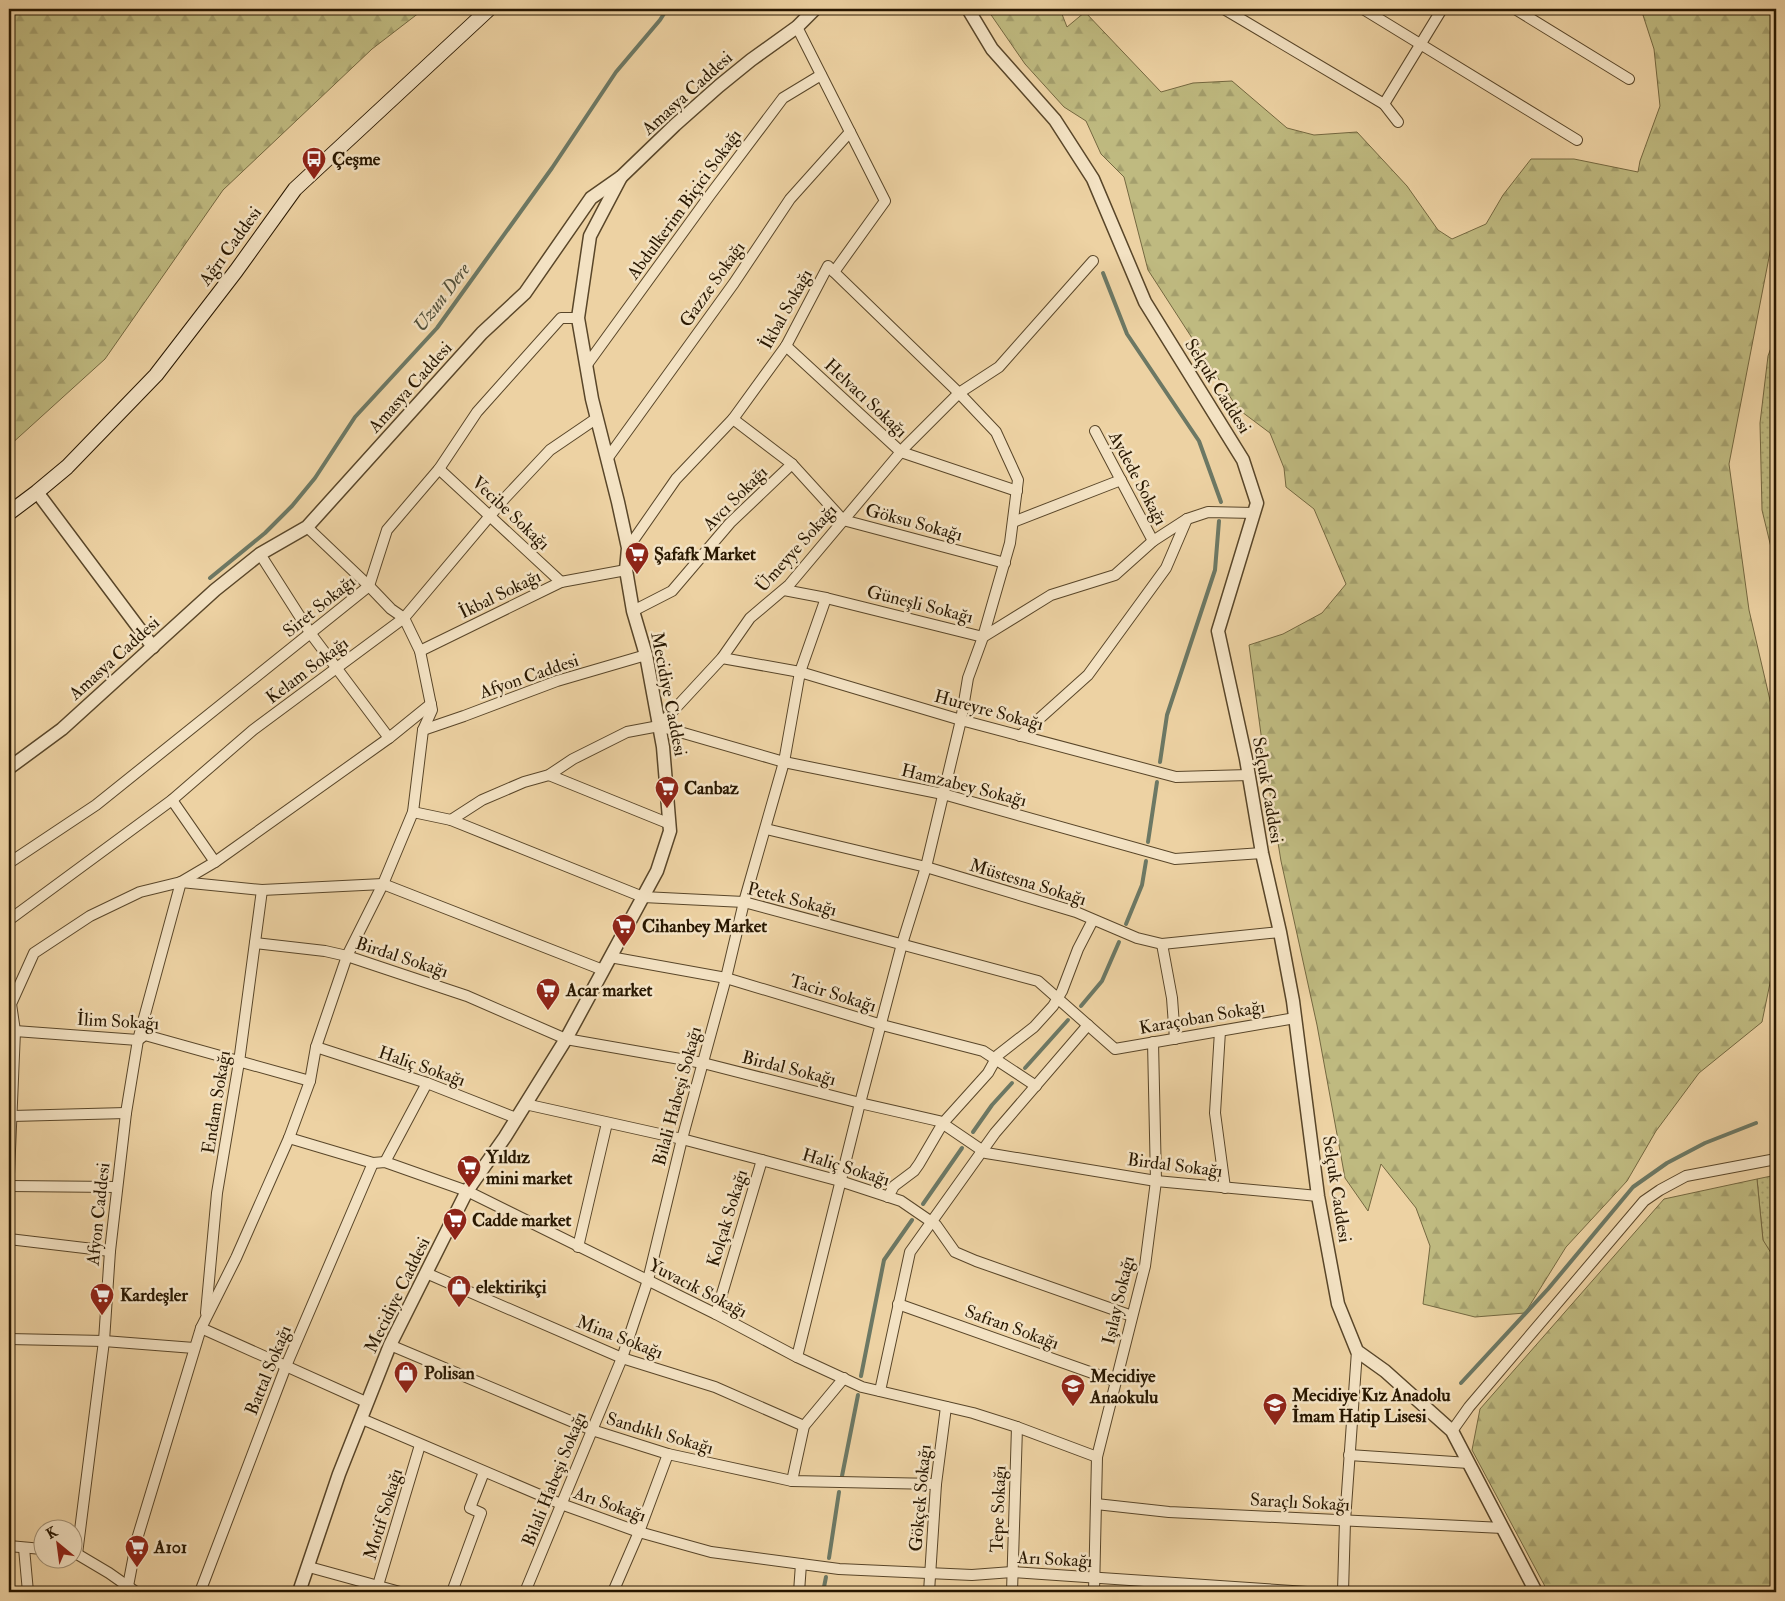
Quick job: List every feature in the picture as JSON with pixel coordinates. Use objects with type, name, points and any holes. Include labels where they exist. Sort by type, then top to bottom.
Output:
[{"type":"main road","name":"Ağrı Caddesi","points":[[9,512],[38,492],[66,467],[156,375],[236,271],[295,189],[489,9]]},
{"type":"street","name":"Amasya Caddesi","points":[[9,768],[62,729],[215,590],[260,554],[307,527],[482,333],[525,293],[592,198],[621,177],[719,86],[797,27],[815,9]]},
{"type":"street","name":"Selçuk Caddesi","points":[[968,9],[992,49],[1055,120],[1093,179],[1145,302],[1243,460],[1257,503],[1218,631],[1262,853],[1280,932],[1295,1018],[1318,1196],[1338,1304],[1357,1351]]},
{"type":"street","points":[[1224,9],[1384,104],[1398,122]]},
{"type":"street","points":[[1363,9],[1577,140]]},
{"type":"street","points":[[1384,104],[1442,9]]},
{"type":"street","points":[[1516,9],[1629,78]]},
{"type":"street","name":"İkbal Sokağı","points":[[628,548],[676,479],[733,419],[786,346],[828,266],[834,272],[885,201],[797,27]]},
{"type":"street","name":"Abdulkerim Biçici Sokağı","points":[[586,366],[783,98],[821,75]]},
{"type":"street","name":"Gazze Sokağı","points":[[607,459],[734,283],[790,199],[850,132]]},
{"type":"street","name":"Mecidiye Caddesi","points":[[299,1592],[339,1474],[362,1419],[366,1402],[390,1346],[426,1273],[467,1191],[566,1039],[658,871],[666,850],[670,824],[664,756],[646,655],[633,611],[626,570],[628,548],[597,418],[578,318],[590,236],[621,177]]},
{"type":"street","name":"Ümeyye Sokağı","points":[[659,726],[722,658],[750,618],[784,590],[901,452],[959,393],[999,366],[1094,261]]},
{"type":"street","points":[[797,1357],[860,1103],[902,944],[926,868],[961,720],[968,678],[983,637],[1005,564],[1010,543],[1018,480],[996,432],[959,393],[834,272]]},
{"type":"street","name":"Siret Sokağı","points":[[9,863],[96,805],[369,586],[386,530],[440,469],[477,412],[561,318],[578,318]]},
{"type":"street","name":"Helvacı Sokağı","points":[[786,346],[901,452],[1017,491]]},
{"type":"street","name":"Kelam Sokağı","points":[[9,920],[172,800],[253,730],[404,618],[505,498],[550,450],[597,418]]},
{"type":"street","name":"Göksu Sokağı","points":[[733,419],[792,464],[843,520],[1005,564]]},
{"type":"street","name":"Aydede Sokağı","points":[[1095,431],[1153,541]]},
{"type":"street","name":"Avcı Sokağı","points":[[633,611],[672,591],[730,523],[792,464]]},
{"type":"street","name":"Vecibe Sokağı","points":[[440,469],[561,582]]},
{"type":"street","points":[[1013,522],[1121,480]]},
{"type":"street","points":[[38,492],[153,647]]},
{"type":"street","name":"Güneşli Sokağı","points":[[784,590],[826,598],[983,637],[1051,596],[1115,575],[1153,541],[1187,519],[1208,512],[1254,512]]},
{"type":"street","points":[[1020,736],[1088,675],[1166,568],[1187,519]]},
{"type":"street","points":[[82,1557],[132,1589],[137,1539],[188,1374],[194,1348],[203,1324],[236,1258],[289,1138],[310,1081],[316,1047],[347,956],[383,884],[413,812],[423,730],[432,710],[420,651],[404,618],[391,609],[307,527]]},
{"type":"street","points":[[260,554],[311,634],[389,738]]},
{"type":"street","name":"İkbal Sokağı","points":[[420,651],[561,582],[626,570]]},
{"type":"street","name":"Bilali Habeşi Sokağı","points":[[526,1592],[622,1358],[648,1280],[682,1139],[726,978],[744,902],[784,762],[800,672],[826,598]]},
{"type":"street","name":"Afyon Caddesi","points":[[423,730],[557,681],[646,655]]},
{"type":"street","name":"Hureyre Sokağı","points":[[722,658],[800,672],[961,720],[1176,777],[1248,775]]},
{"type":"street","points":[[9,1174],[12,1116],[11,1004],[34,953],[90,916],[140,892],[181,882],[216,862],[389,738],[431,704]]},
{"type":"street","points":[[451,820],[482,800],[524,782],[549,775],[573,759],[627,732],[659,726]]},
{"type":"street","name":"Hamzabey Sokağı","points":[[659,726],[784,762],[943,794],[1175,860],[1262,853]]},
{"type":"street","points":[[549,775],[670,824]]},
{"type":"street","points":[[172,800],[216,862]]},
{"type":"street","name":"Petek Sokağı","points":[[413,812],[451,820],[643,897],[744,902],[1038,981],[1115,1049]]},
{"type":"street","name":"Müstesna Sokağı","points":[[766,829],[926,868],[1076,912],[1137,938],[1162,944],[1280,932]]},
{"type":"street","points":[[181,882],[262,890],[383,884],[603,970]]},
{"type":"street","name":"Afyon Caddesi","points":[[80,1518],[104,1341],[116,1187],[126,1113],[138,1040],[181,882]]},
{"type":"street","name":"Endam Sokağı","points":[[203,1324],[217,1193],[239,1062],[262,890]]},
{"type":"street","points":[[888,1197],[894,1186],[920,1164],[942,1123],[988,1073],[995,1059],[1006,1046],[1034,1027],[1058,999],[1078,949],[1093,920]]},
{"type":"street","name":"Birdal Sokağı","points":[[255,943],[325,951],[347,956],[468,996],[566,1039],[703,1063],[942,1123],[986,1152],[1156,1181],[1318,1196]]},
{"type":"street","points":[[1162,944],[1172,998],[1175,1038]]},
{"type":"street","name":"Tacir Sokağı","points":[[610,957],[726,978],[882,1025],[983,1051],[1036,1086]]},
{"type":"street","name":"Karaçoban Sokağı","points":[[1115,1049],[1295,1018]]},
{"type":"street","points":[[880,1391],[910,1252],[995,1133],[1088,1026]]},
{"type":"street","points":[[1220,1031],[1215,1113],[1225,1188]]},
{"type":"street","name":"İlim Sokağı","points":[[12,1032],[138,1040],[146,1035],[310,1081]]},
{"type":"street","name":"Işılay Sokağı","points":[[1094,1592],[1097,1457],[1145,1266],[1156,1181],[1154,1042]]},
{"type":"street","name":"Haliç Sokağı","points":[[316,1047],[426,1083],[516,1118]]},
{"type":"street","points":[[385,1162],[426,1083]]},
{"type":"street","name":"Haliç Sokağı","points":[[525,1104],[682,1139],[840,1181],[901,1201],[936,1225],[955,1252],[1132,1316]]},
{"type":"street","points":[[12,1116],[126,1113]]},
{"type":"street","points":[[578,1247],[607,1123]]},
{"type":"street","name":"Yuvacık Sokağı","points":[[289,1138],[373,1164],[385,1162],[467,1191],[716,1314],[797,1357],[862,1387],[973,1413],[1017,1426],[1097,1457]]},
{"type":"street","points":[[1452,1431],[1469,1407],[1644,1201],[1686,1176],[1776,1159]]},
{"type":"street","name":"Kolçak Sokağı","points":[[716,1314],[762,1160]]},
{"type":"street","name":"Battal Sokağı","points":[[200,1592],[286,1366],[373,1164]]},
{"type":"street","points":[[9,1186],[116,1187]]},
{"type":"street","points":[[9,1239],[110,1251]]},
{"type":"street","name":"Mina Sokağı","points":[[426,1273],[622,1358],[715,1388],[804,1426]]},
{"type":"street","name":"Safran Sokağı","points":[[898,1304],[1115,1381]]},
{"type":"street","points":[[203,1324],[286,1366],[366,1402]]},
{"type":"street","points":[[9,1339],[104,1341],[194,1348]]},
{"type":"street","name":"Sandıklı Sokağı","points":[[390,1346],[592,1430],[668,1454],[792,1481],[936,1484]]},
{"type":"street","points":[[1357,1351],[1385,1371],[1452,1431],[1536,1592]]},
{"type":"street","points":[[1343,1592],[1344,1521],[1357,1351]]},
{"type":"street","points":[[792,1481],[804,1426],[844,1378]]},
{"type":"street","name":"Gökçek Sokağı","points":[[929,1592],[936,1484],[946,1407]]},
{"type":"street","name":"Arı Sokağı","points":[[362,1419],[561,1504],[639,1532],[711,1552],[839,1569],[972,1575],[1012,1572],[1307,1592]]},
{"type":"street","name":"Tepe Sokağı","points":[[1012,1592],[1017,1426]]},
{"type":"street","name":"Motif Sokağı","points":[[377,1589],[420,1445]]},
{"type":"street","points":[[613,1592],[639,1532],[668,1454]]},
{"type":"street","points":[[1349,1455],[1469,1463]]},
{"type":"street","points":[[452,1592],[481,1513],[470,1508],[484,1472]]},
{"type":"street","name":"Saraçlı Sokağı","points":[[1096,1504],[1169,1512],[1503,1528]]},
{"type":"street","points":[[9,1546],[32,1548]]},
{"type":"street","points":[[24,1548],[28,1592]]},
{"type":"street","points":[[800,1592],[801,1564]]},
{"type":"street","points":[[309,1567],[377,1589],[400,1592]]},
{"type":"green space","points":[[9,9],[424,9],[372,49],[223,190],[105,359],[9,446]]},
{"type":"green space","points":[[987,9],[1060,9],[1067,27],[1085,12],[1161,92],[1193,83],[1232,81],[1287,128],[1314,135],[1357,132],[1407,186],[1438,230],[1452,239],[1486,224],[1503,195],[1531,159],[1574,159],[1638,172],[1640,161],[1660,106],[1654,49],[1641,9],[1776,9],[1776,173],[1772,242],[1729,464],[1749,610],[1776,726],[1776,954],[1762,1022],[1699,1073],[1656,1131],[1627,1181],[1566,1247],[1525,1313],[1475,1317],[1423,1304],[1430,1246],[1416,1208],[1381,1164],[1368,1211],[1345,1178],[1317,1025],[1281,861],[1265,764],[1249,645],[1283,634],[1322,613],[1346,584],[1314,509],[1286,487],[1284,468],[1270,433],[1238,409],[1148,270],[1124,177],[1101,154],[1086,121],[1064,107],[1025,64]]},
{"type":"green space","points":[[1776,334],[1776,568],[1762,510],[1760,423],[1768,356]]},
{"type":"green space","points":[[1776,1175],[1776,1261],[1763,1241],[1757,1179]]},
{"type":"green space","points":[[1757,1179],[1763,1240],[1776,1261],[1776,1592],[1548,1592],[1472,1450],[1480,1409],[1664,1199]]},
{"type":"waterway","name":"Uzun Dere","points":[[210,578],[265,533],[292,506],[315,478],[355,417],[437,328],[552,168],[616,72],[667,9]]},
{"type":"waterway","points":[[1103,273],[1127,334],[1199,441],[1221,502]]},
{"type":"waterway","points":[[1160,762],[1167,715],[1215,570],[1219,521]]},
{"type":"waterway","points":[[1148,842],[1157,782]]},
{"type":"waterway","points":[[1126,924],[1142,885],[1146,861]]},
{"type":"waterway","points":[[1081,1006],[1102,981],[1119,942]]},
{"type":"waterway","points":[[1025,1068],[1068,1020]]},
{"type":"waterway","points":[[973,1132],[992,1105],[1012,1083]]},
{"type":"waterway","points":[[1461,1383],[1548,1289],[1633,1187],[1667,1163],[1705,1143],[1756,1123]]},
{"type":"waterway","points":[[923,1204],[962,1148]]},
{"type":"waterway","points":[[861,1376],[884,1260],[912,1220]]},
{"type":"waterway","points":[[842,1476],[858,1395]]},
{"type":"waterway","points":[[829,1558],[839,1492]]},
{"type":"waterway","points":[[823,1592],[826,1577]]},
{"type":"place","name":"Çeşme","points":[[314,180]]},
{"type":"place","name":"Şafafk Market","points":[[637,575]]},
{"type":"place","name":"Canbaz","points":[[667,809]]},
{"type":"place","name":"Cihanbey Market","points":[[624,947]]},
{"type":"place","name":"Acar market","points":[[548,1011]]},
{"type":"place","name":"Yıldız mini market","points":[[469,1188]]},
{"type":"place","name":"Cadde market","points":[[455,1241]]},
{"type":"place","name":"elektirikçi","points":[[459,1308]]},
{"type":"place","name":"Kardeşler","points":[[102,1316]]},
{"type":"place","name":"Polisan","points":[[406,1394]]},
{"type":"place","name":"Mecidiye Anaokulu","points":[[1073,1407]]},
{"type":"place","name":"Mecidiye Kız Anadolu İmam Hatip Lisesi","points":[[1275,1426]]},
{"type":"place","name":"A101","points":[[137,1568]]}]
